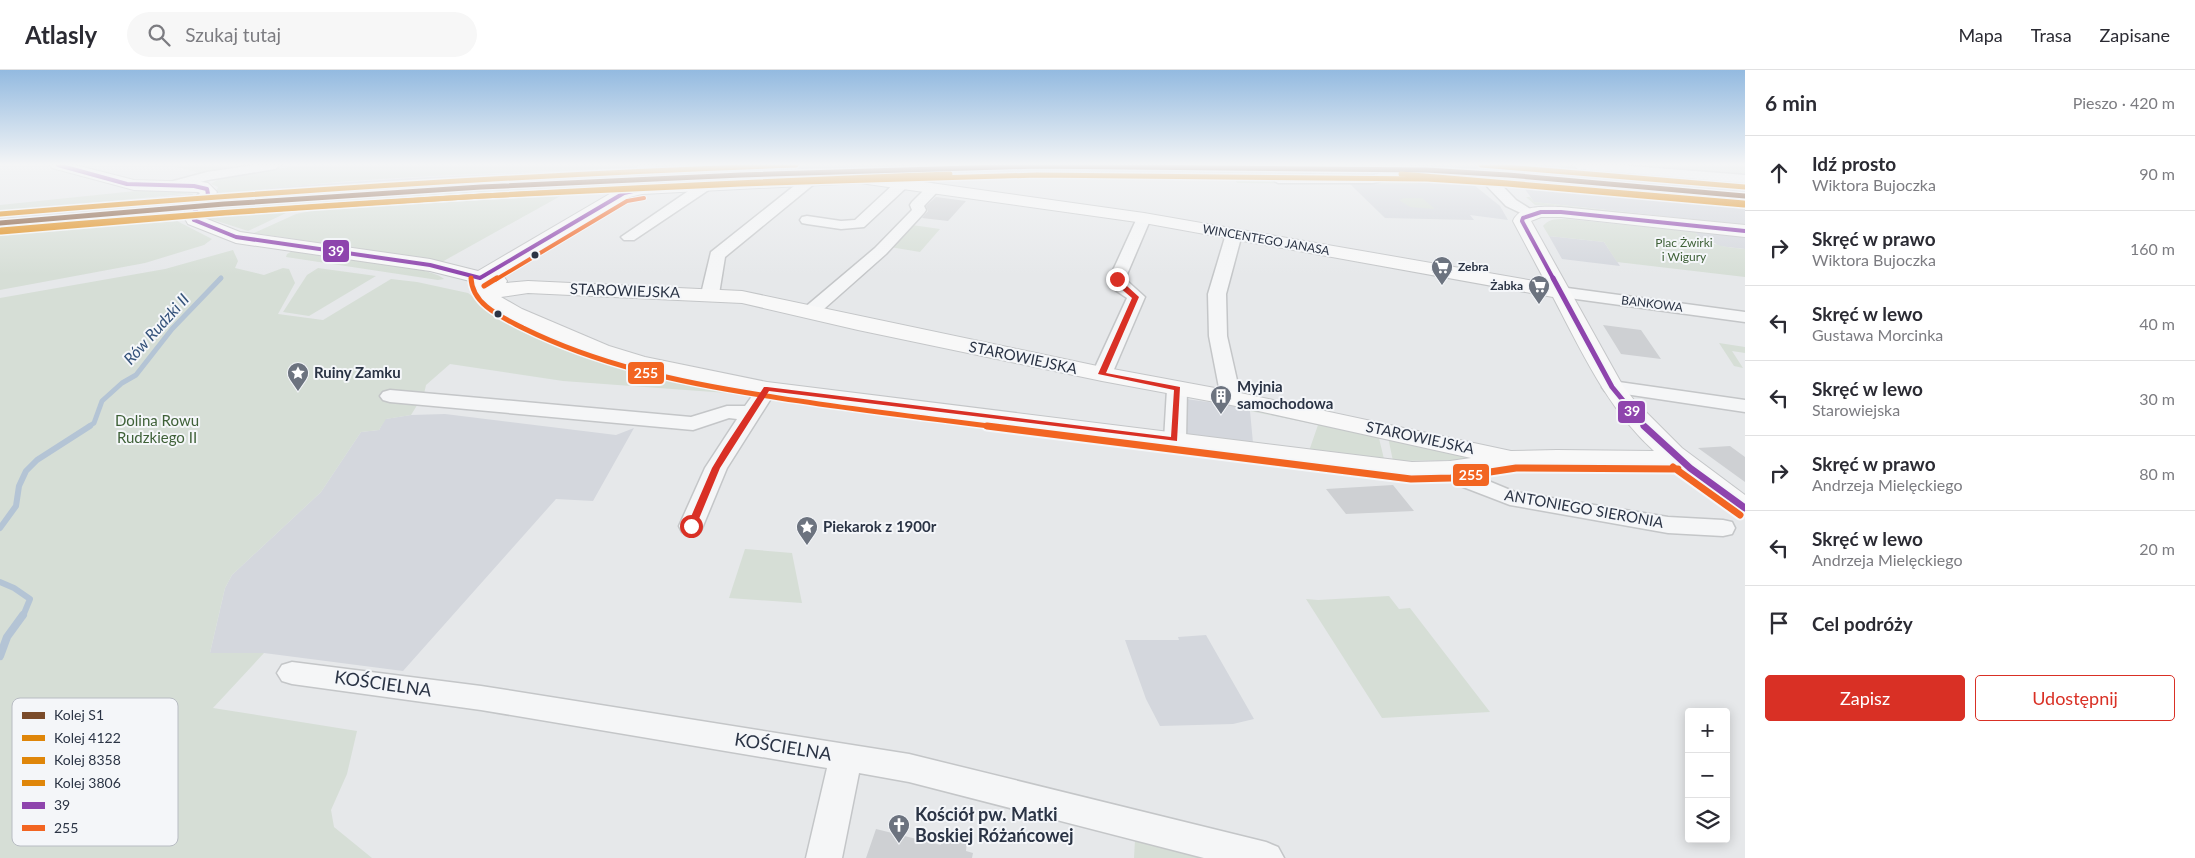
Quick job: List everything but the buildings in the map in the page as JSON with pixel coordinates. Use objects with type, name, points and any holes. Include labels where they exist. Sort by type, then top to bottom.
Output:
[{"type":"street","points":[[202,202],[192,215],[194,220],[236,237],[430,265],[483,286],[514,314],[601,351],[640,363],[767,389],[1389,468],[1450,470],[1515,459],[1678,460]]},
{"type":"street","name":"WINCENTEGO JANASA","points":[[483,286],[609,202]]},
{"type":"street","points":[[629,237],[681,202]]},
{"type":"street","points":[[710,294],[717,255],[783,202]]},
{"type":"street","points":[[807,220],[841,225],[856,225],[882,202]]},
{"type":"street","points":[[810,312],[887,244],[912,219],[919,210],[917,205],[920,202]]},
{"type":"street","name":"WINCENTEGO JANASA","points":[[1030,202],[1144,218],[1560,292]]},
{"type":"street","points":[[1510,202],[1530,214]]},
{"type":"street","points":[[1745,231],[1561,212],[1530,214],[1523,218],[1522,221],[1612,387],[1636,420],[1678,460],[1745,508]]},
{"type":"street","points":[[1102,374],[1136,297],[1121,286],[1117,279],[1144,218]]},
{"type":"street","points":[[1231,398],[1218,336],[1217,294],[1234,234]]},
{"type":"street","name":"STAROWIEJSKA","points":[[483,286],[504,289],[528,287],[710,294],[742,297],[1102,374],[1231,398],[1515,459]]},
{"type":"street","name":"BANKOWA","points":[[1560,292],[1745,317]]},
{"type":"street","points":[[1612,387],[1745,406]]},
{"type":"street","points":[[691,526],[716,468],[767,389]]},
{"type":"street","points":[[1175,440],[1177,389]]},
{"type":"street","points":[[390,396],[693,424],[727,412],[752,413]]},
{"type":"street","name":"ANTONIEGO SIERONIA","points":[[1450,470],[1466,480],[1510,498],[1668,525],[1723,528]]},
{"type":"street","name":"KOŚCIELNA","points":[[292,673],[481,698],[909,768],[1266,858]]},
{"type":"street","points":[[824,858],[846,757]]},
{"type":"shaded area","points":[[299,202],[0,227],[0,211],[33,209],[34,211],[87,207],[92,203]]},
{"type":"shaded area","points":[[1368,202],[1495,202],[1500,206],[1508,220],[1470,215],[1474,220],[1385,218]]},
{"type":"shaded area","points":[[1534,202],[1745,202],[1745,225]]},
{"type":"shaded area","points":[[1695,232],[1745,237],[1745,249],[1718,246],[1715,243],[1701,240]]},
{"type":"shaded area","points":[[1549,236],[1604,242],[1620,266],[1562,259]]},
{"type":"shaded area","points":[[1186,399],[1237,406],[1250,411],[1253,443],[1187,435]]},
{"type":"shaded area","points":[[445,414],[616,435],[634,428],[593,501],[556,499],[403,671],[264,653],[210,653],[225,588],[232,575],[321,492],[361,432],[379,430],[385,419],[411,415]]},
{"type":"shaded area","points":[[1206,635],[1254,719],[1233,724],[1160,726],[1146,699],[1125,640],[1179,640],[1178,637]]},
{"type":"green space","points":[[31,202],[105,202],[92,203],[87,207],[34,211],[33,209],[0,211],[0,205]]},
{"type":"green space","points":[[305,202],[550,202],[440,263],[389,253],[254,233],[296,214],[316,210],[286,213],[248,231],[214,220],[209,221],[206,209]]},
{"type":"green space","points":[[1402,202],[1426,202],[1435,209],[1410,207]]},
{"type":"green space","points":[[1531,202],[1716,222],[1535,205]]},
{"type":"green space","name":"Plac Żwirki i Wigury","points":[[1567,219],[1695,232],[1711,243],[1745,249],[1745,277],[1617,262],[1604,242],[1549,236],[1543,226],[1551,220]]},
{"type":"green space","points":[[177,221],[212,239],[204,245],[145,263],[0,290],[0,234]]},
{"type":"green space","points":[[912,225],[940,229],[920,252],[890,247]]},
{"type":"green space","name":"Dolina Rowu Rudzkiego II","points":[[233,250],[238,261],[235,268],[264,275],[283,268],[289,269],[295,283],[278,314],[323,320],[391,279],[417,282],[468,293],[517,327],[593,359],[668,377],[735,390],[727,393],[563,381],[450,364],[426,385],[424,394],[411,415],[386,419],[379,430],[361,432],[321,492],[232,575],[225,588],[210,653],[264,653],[213,708],[357,731],[347,774],[331,810],[334,827],[372,858],[0,858],[0,298],[165,269]]},
{"type":"green space","points":[[294,250],[419,269],[444,279],[438,280],[286,257],[287,254]]},
{"type":"green space","points":[[318,268],[376,276],[309,316],[283,312],[307,275]]},
{"type":"green space","points":[[1719,343],[1745,347],[1745,353],[1732,351],[1743,368],[1734,366]]},
{"type":"green space","points":[[1237,406],[1378,434],[1384,459],[1309,451],[1318,425],[1250,411]]},
{"type":"green space","points":[[1388,437],[1477,457],[1465,460],[1393,461]]},
{"type":"green space","points":[[745,549],[792,553],[802,603],[729,598]]},
{"type":"green space","points":[[1389,596],[1399,609],[1410,608],[1490,712],[1382,718],[1306,599]]},
{"type":"green space","points":[[1135,840],[1218,858],[1134,858]]},
{"type":"waterway","name":"Rów Rudzki II","points":[[88,427],[94,423],[102,401],[122,383],[136,375],[172,329],[221,278],[219,280]]},
{"type":"waterway","name":"Rów Rudzki II","points":[[0,528],[16,506],[19,486],[26,471],[37,460],[90,426]]},
{"type":"waterway","name":"Rów Rudzki II","points":[[0,582],[14,588],[30,599],[23,616]]},
{"type":"waterway","name":"Rów Rudzki II","points":[[0,656],[7,637],[23,615]]},
{"type":"tunnel","points":[[194,211],[202,202]]},
{"type":"rail line","name":"8358","points":[[0,214],[152,202]]},
{"type":"rail line","name":"S1","points":[[0,223],[258,202]]},
{"type":"rail line","name":"3806","points":[[1,230],[378,202]]},
{"type":"rail line","name":"4122","points":[[1,232],[225,213],[394,202]]},
{"type":"rail line","name":"4122","points":[[1708,202],[1744,205]]},
{"type":"rail line","name":"3806","points":[[1729,202],[1744,203]]},
{"type":"transit line","name":"39","points":[[194,220],[192,215],[202,202]]},
{"type":"transit line","name":"39","points":[[480,278],[609,202]]},
{"type":"transit line","name":"255","points":[[484,286],[626,202]]},
{"type":"transit line","name":"39","points":[[1745,231],[1561,212],[1541,212],[1523,218],[1522,221],[1612,387],[1656,438],[1690,468],[1745,508]]},
{"type":"transit line","name":"39","points":[[194,220],[236,237],[430,265],[480,278]]},
{"type":"transit line","name":"255","points":[[471,278],[475,295],[491,310],[531,332],[580,352],[640,372],[780,398],[1411,479],[1451,478],[1516,468],[1678,469]]},
{"type":"transit line","name":"255","points":[[1673,467],[1740,515]]},
{"type":"place","name":"Zebra","points":[[1442,286]]},
{"type":"place","name":"Żabka","points":[[1539,305]]},
{"type":"place","name":"Ruiny Zamku","points":[[298,392]]},
{"type":"place","name":"Myjnia samochodowa","points":[[1221,415]]},
{"type":"place","name":"Piekarok z 1900r","points":[[807,546]]},
{"type":"place","name":"Kościół pw. Matki Boskiej Różańcowej","points":[[899,844]]},
{"type":"route","points":[[691,526],[716,468],[767,389],[1175,440],[1177,389],[1102,374],[1136,297],[1121,286],[1117,279]]}]
